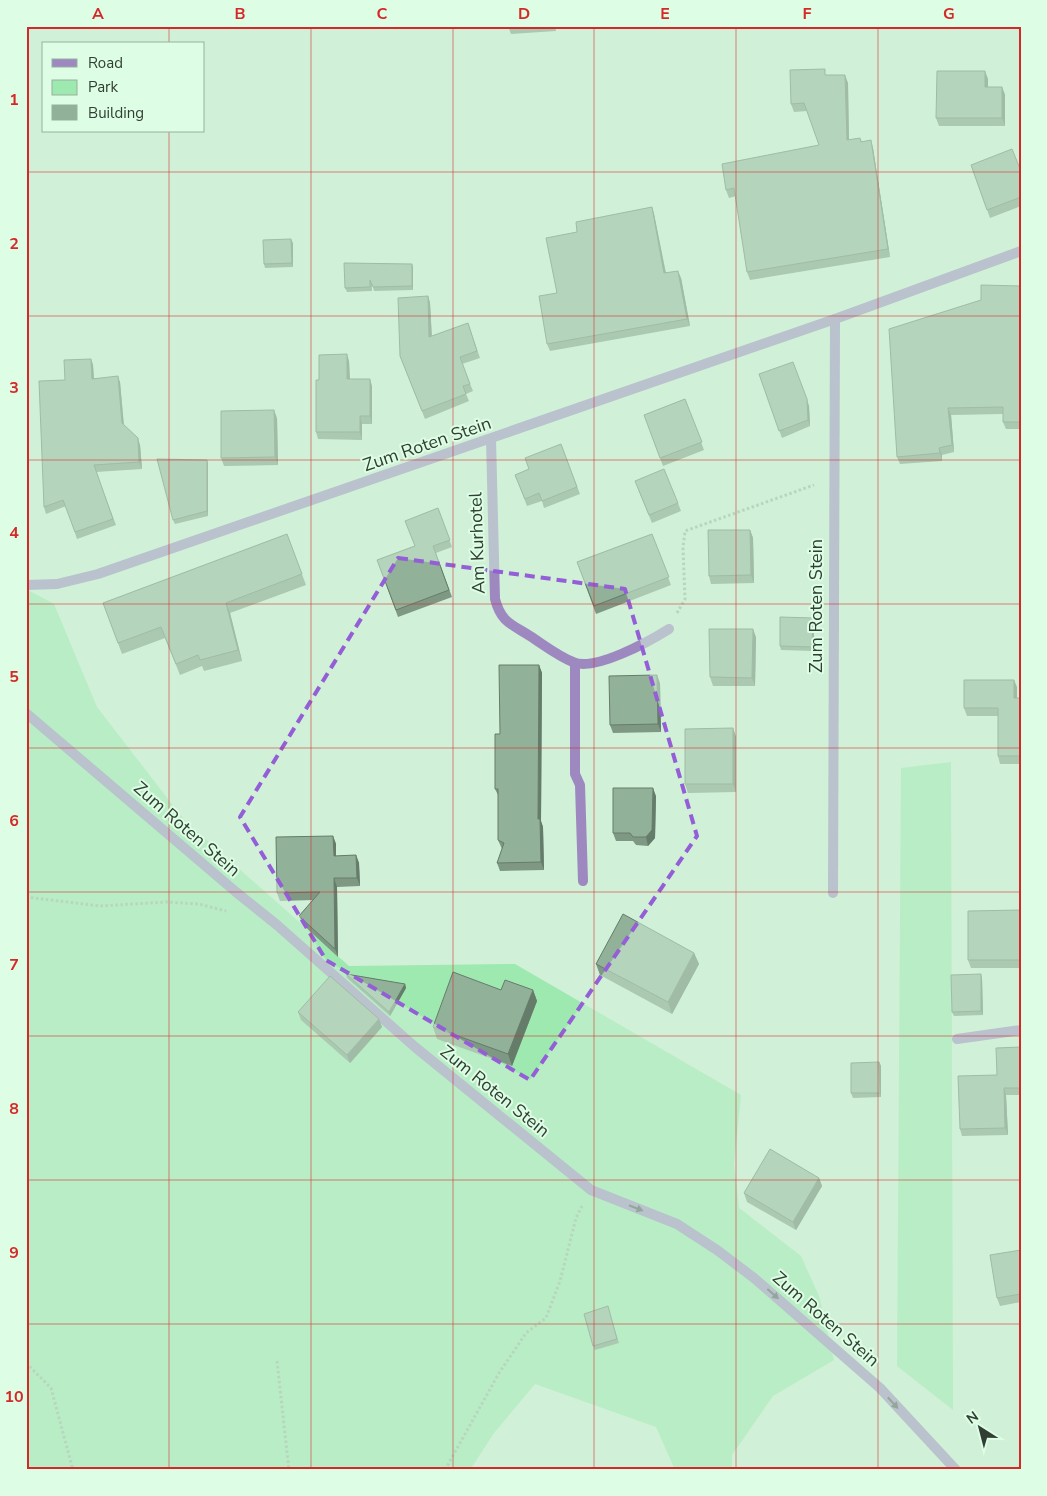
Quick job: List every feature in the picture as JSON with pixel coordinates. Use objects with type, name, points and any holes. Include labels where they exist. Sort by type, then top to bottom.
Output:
[{"type":"street","name":"Zum Roten Stein","points":[[26,585],[57,584],[98,574],[835,319],[1021,251]]},
{"type":"street","name":"Zum Roten Stein","points":[[833,893],[835,319]]},
{"type":"street","name":"Am Kurhotel","points":[[491,439],[494,599],[499,614],[512,625],[575,664]]},
{"type":"street","points":[[583,881],[580,785],[575,774],[575,664],[599,662],[647,643],[668,629]]},
{"type":"street","name":"Zum Roten Stein","points":[[26,713],[277,925],[415,1047],[591,1190],[677,1224],[754,1278],[880,1388],[956,1470]]},
{"type":"street","points":[[957,1039],[1021,1030]]},
{"type":"path","points":[[668,629],[685,599],[684,531],[833,479]]},
{"type":"path","points":[[26,897],[100,906],[167,902],[199,904],[234,913]]},
{"type":"path","points":[[445,1470],[499,1373],[526,1334],[546,1318],[560,1281],[576,1218],[591,1190]]},
{"type":"path","points":[[277,1361],[290,1470]]},
{"type":"path","points":[[26,1363],[51,1388],[73,1470]]},
{"type":"highlighted area","points":[[398,558],[625,589],[697,836],[530,1080],[326,960],[240,817]]},
{"type":"green space","points":[[26,589],[54,604],[97,707],[185,821],[349,966],[515,964],[741,1095],[734,1164],[739,1208],[801,1256],[819,1296],[834,1360],[773,1396],[732,1455],[732,1470],[675,1470],[656,1427],[535,1384],[494,1433],[470,1470],[26,1470]]},
{"type":"green space","points":[[951,762],[953,1410],[897,1366],[901,768]]},
{"type":"building","points":[[825,69],[825,75],[845,75],[847,140],[860,138],[861,142],[871,140],[888,249],[747,272],[734,188],[726,190],[722,164],[819,145],[804,103],[791,104],[790,70]]},
{"type":"building","points":[[937,71],[985,71],[985,87],[1002,87],[1002,118],[936,118]]},
{"type":"building","points":[[1012,149],[1021,171],[1021,197],[987,210],[971,165]]},
{"type":"building","points":[[652,207],[664,273],[678,271],[687,319],[547,344],[539,296],[557,293],[546,238],[577,232],[576,222]]},
{"type":"building","points":[[291,239],[292,263],[264,264],[263,240]]},
{"type":"building","points":[[344,263],[412,264],[412,286],[373,287],[370,280],[370,287],[345,288]]},
{"type":"building","points":[[981,285],[1021,286],[1021,422],[1003,422],[1003,407],[948,408],[952,445],[939,448],[940,453],[897,457],[889,329],[981,300]]},
{"type":"building","points":[[428,296],[429,337],[468,323],[477,351],[460,357],[470,384],[463,386],[466,394],[422,411],[400,356],[398,298]]},
{"type":"building","points":[[347,354],[347,379],[370,379],[370,416],[360,416],[360,432],[316,432],[316,380],[319,380],[319,355]]},
{"type":"building","points":[[91,359],[92,379],[118,376],[122,423],[138,438],[139,462],[94,465],[113,519],[75,532],[63,500],[44,507],[39,381],[65,380],[64,360]]},
{"type":"building","points":[[793,362],[807,399],[808,420],[779,431],[759,374]]},
{"type":"building","points":[[685,399],[702,442],[660,458],[644,415]]},
{"type":"building","points":[[274,410],[275,457],[221,458],[221,411]]},
{"type":"building","points":[[561,444],[577,487],[542,501],[539,493],[525,499],[515,475],[529,469],[525,458]]},
{"type":"building","points":[[157,459],[207,460],[207,511],[173,520]]},
{"type":"building","points":[[664,469],[678,503],[649,515],[635,481]]},
{"type":"building","points":[[438,508],[450,540],[433,546],[449,590],[396,610],[377,560],[415,546],[405,521]]},
{"type":"building","points":[[708,530],[750,530],[751,575],[709,576]]},
{"type":"building","points":[[287,534],[302,574],[226,603],[238,650],[200,660],[198,655],[176,664],[161,627],[118,643],[103,603]]},
{"type":"building","points":[[652,534],[669,577],[594,606],[577,562]]},
{"type":"building","points":[[780,617],[813,618],[812,647],[780,646]]},
{"type":"building","points":[[709,629],[753,629],[752,678],[710,677]]},
{"type":"building","points":[[499,665],[539,665],[538,819],[540,819],[541,862],[497,863],[504,843],[498,840],[498,789],[495,789],[495,734],[500,734]]},
{"type":"building","points":[[657,675],[658,724],[610,725],[609,676]]},
{"type":"building","points":[[964,680],[1014,680],[1014,698],[1021,698],[1021,756],[998,756],[998,708],[964,708]]},
{"type":"building","points":[[733,728],[733,784],[685,784],[685,729]]},
{"type":"building","points":[[613,788],[653,788],[652,830],[646,837],[633,837],[630,833],[613,833]]},
{"type":"building","points":[[333,836],[334,856],[356,855],[357,878],[334,878],[335,949],[299,916],[320,892],[277,893],[276,837]]},
{"type":"building","points":[[1021,910],[1021,960],[968,960],[968,911]]},
{"type":"building","points":[[623,914],[694,953],[668,1002],[596,964]]},
{"type":"building","points":[[453,972],[501,990],[505,980],[533,990],[508,1054],[433,1027]]},
{"type":"building","points":[[346,974],[405,984],[389,1012]]},
{"type":"building","points":[[981,974],[981,1011],[952,1012],[951,975]]},
{"type":"building","points":[[330,976],[379,1019],[347,1055],[298,1012]]},
{"type":"building","points":[[1021,1047],[1021,1088],[1004,1088],[1005,1128],[960,1129],[958,1076],[997,1075],[996,1048]]},
{"type":"building","points":[[879,1062],[880,1093],[851,1093],[851,1063]]},
{"type":"building","points":[[770,1149],[819,1178],[793,1222],[744,1193]]},
{"type":"building","points":[[1021,1250],[1021,1294],[997,1298],[990,1255]]},
{"type":"building","points":[[608,1306],[617,1339],[593,1346],[584,1314]]}]
